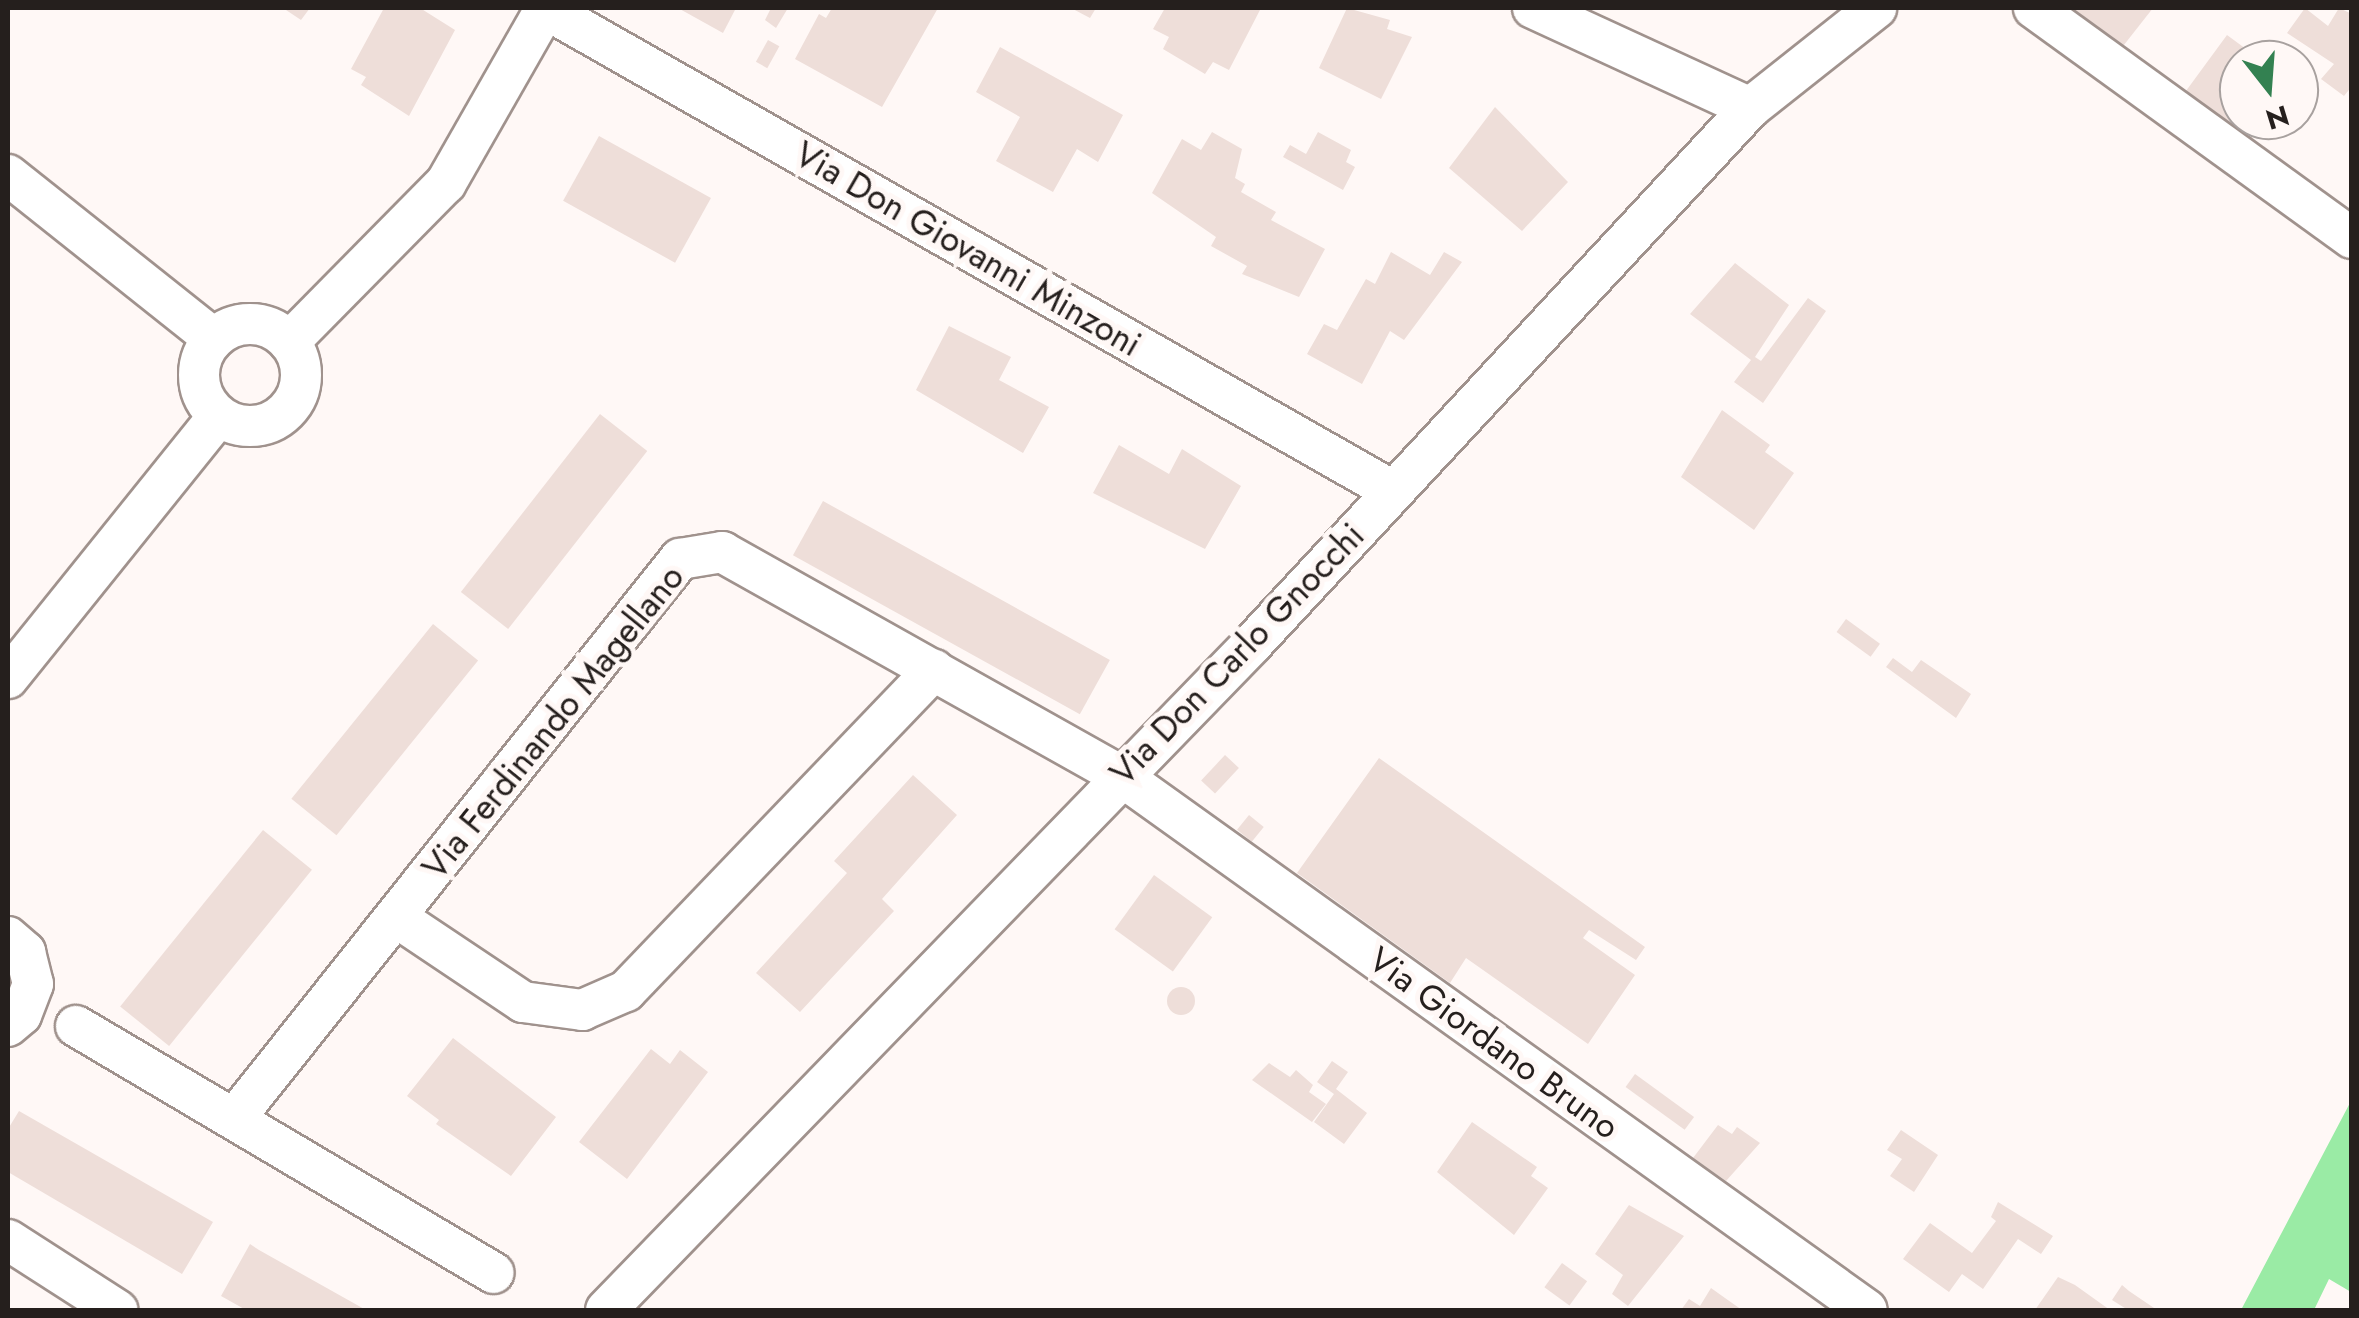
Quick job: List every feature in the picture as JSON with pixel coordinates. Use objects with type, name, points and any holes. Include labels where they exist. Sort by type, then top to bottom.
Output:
[{"type":"street","points":[[289,342],[446,183],[545,8]]},
{"type":"street","name":"Via Don Giovanni Minzoni","points":[[545,8],[1393,490]]},
{"type":"street","points":[[1533,8],[1750,108]]},
{"type":"street","name":"Via Don Carlo Gnocchi","points":[[606,1310],[1122,776],[1750,108],[1876,8]]},
{"type":"street","points":[[2034,8],[2352,238]]},
{"type":"street","points":[[8,175],[214,339]]},
{"type":"street","points":[[244,324],[276,331],[289,342],[298,356],[300,389],[281,416],[250,426],[218,416],[207,403],[199,370],[214,339],[244,324]]},
{"type":"street","points":[[8,678],[218,416]]},
{"type":"street","name":"Via Ferdinando Magellano","points":[[234,1119],[680,559],[722,552],[1122,776]]},
{"type":"street","name":"Via Ferdinando Magellano","points":[[396,917],[523,1002],[582,1010],[626,991],[934,670]]},
{"type":"street","name":"Via Giordano Bruno","points":[[1122,776],[1868,1310]]},
{"type":"street","points":[[8,938],[24,952],[34,984],[21,1015],[8,1026]]},
{"type":"street","points":[[76,1026],[493,1273]]},
{"type":"street","points":[[8,1240],[117,1310]]},
{"type":"green space","points":[[2351,1101],[2351,1292],[2329,1279],[2314,1310],[2241,1310]]},
{"type":"building","points":[[283,8],[310,8],[301,20]]},
{"type":"building","points":[[384,8],[420,8],[455,30],[409,116],[361,85],[366,77],[351,69]]},
{"type":"building","points":[[678,8],[736,8],[723,33]]},
{"type":"building","points":[[771,8],[788,8],[776,28],[765,20]]},
{"type":"building","points":[[832,8],[938,8],[882,107],[795,59],[819,14],[826,18]]},
{"type":"building","points":[[1071,8],[1096,8],[1090,18]]},
{"type":"building","points":[[1165,8],[1261,8],[1229,70],[1213,62],[1205,74],[1163,49],[1169,37],[1153,29]]},
{"type":"building","points":[[1347,8],[1390,20],[1387,29],[1412,37],[1381,99],[1319,68]]},
{"type":"building","points":[[2066,8],[2153,8],[2120,50]]},
{"type":"building","points":[[2305,8],[2328,26],[2339,8],[2352,14],[2352,86],[2344,96],[2321,79],[2334,64],[2319,54],[2319,40],[2298,40],[2287,33]]},
{"type":"building","points":[[768,40],[779,46],[767,68],[756,62]]},
{"type":"building","points":[[2219,46],[2219,121],[2183,95]]},
{"type":"building","points":[[1000,47],[1123,115],[1098,162],[1077,149],[1053,192],[996,161],[1020,117],[976,92]]},
{"type":"building","points":[[1495,107],[1568,182],[1522,231],[1449,168]]},
{"type":"building","points":[[1212,132],[1242,149],[1235,178],[1245,184],[1241,192],[1276,212],[1271,220],[1325,249],[1299,297],[1242,274],[1247,266],[1211,246],[1216,237],[1152,193],[1182,139],[1201,150]]},
{"type":"building","points":[[1318,132],[1351,150],[1346,162],[1355,167],[1343,190],[1283,157],[1290,145],[1306,154]]},
{"type":"building","points":[[599,136],[711,198],[675,263],[563,201]]},
{"type":"building","points":[[1391,252],[1430,275],[1444,252],[1462,262],[1404,340],[1390,331],[1362,384],[1307,354],[1324,324],[1337,330],[1366,279],[1375,284]]},
{"type":"building","points":[[1735,263],[1789,305],[1755,357],[1761,361],[1808,298],[1826,311],[1763,403],[1734,382],[1751,360],[1690,314]]},
{"type":"building","points":[[949,326],[1011,357],[999,380],[1049,407],[1023,453],[916,390]]},
{"type":"building","points":[[1722,410],[1770,445],[1765,452],[1794,473],[1754,530],[1681,477]]},
{"type":"building","points":[[600,414],[647,451],[508,629],[461,592]]},
{"type":"building","points":[[1119,445],[1169,474],[1182,449],[1241,486],[1205,549],[1093,493]]},
{"type":"building","points":[[823,501],[1110,660],[1080,714],[793,555]]},
{"type":"building","points":[[1846,619],[1880,644],[1871,657],[1837,632]]},
{"type":"building","points":[[433,624],[478,661],[336,835],[291,799]]},
{"type":"building","points":[[1893,658],[1912,672],[1921,660],[1971,694],[1956,718],[1886,667]]},
{"type":"building","points":[[1225,755],[1239,768],[1215,794],[1201,781]]},
{"type":"building","points":[[1379,758],[1645,947],[1636,960],[1589,930],[1583,938],[1635,975],[1588,1044],[1466,958],[1450,983],[1297,873]]},
{"type":"building","points":[[913,775],[957,815],[882,899],[894,911],[800,1012],[756,973],[847,873],[834,861]]},
{"type":"building","points":[[1249,815],[1264,827],[1252,842],[1237,830]]},
{"type":"building","points":[[263,830],[312,870],[169,1046],[120,1006]]},
{"type":"building","points":[[1154,875],[1212,917],[1173,972],[1115,929]]},
{"type":"building","points":[[1181,987],[1191,991],[1195,1001],[1191,1011],[1181,1015],[1171,1011],[1167,1001],[1171,991]]},
{"type":"building","points":[[453,1038],[556,1117],[511,1176],[436,1124],[439,1120],[407,1096]]},
{"type":"building","points":[[651,1049],[670,1064],[680,1050],[708,1072],[627,1179],[579,1142]]},
{"type":"building","points":[[1332,1061],[1348,1072],[1336,1089],[1367,1113],[1344,1144],[1314,1122],[1334,1094],[1317,1082]]},
{"type":"building","points":[[1269,1063],[1290,1077],[1296,1070],[1313,1085],[1309,1092],[1326,1104],[1312,1122],[1252,1080]]},
{"type":"building","points":[[1635,1074],[1694,1117],[1685,1130],[1626,1087]]},
{"type":"building","points":[[19,1111],[213,1222],[182,1274],[8,1172],[8,1129]]},
{"type":"building","points":[[1472,1122],[1537,1167],[1531,1176],[1548,1188],[1514,1235],[1437,1172]]},
{"type":"building","points":[[1718,1125],[1732,1134],[1737,1127],[1760,1143],[1726,1181],[1693,1158]]},
{"type":"building","points":[[1901,1130],[1938,1155],[1914,1192],[1890,1176],[1902,1159],[1887,1150]]},
{"type":"building","points":[[1998,1202],[2053,1236],[2041,1254],[2018,1239],[1983,1289],[1962,1274],[1949,1292],[1903,1259],[1930,1223],[1972,1253],[1996,1221],[1991,1217]]},
{"type":"building","points":[[1629,1205],[1684,1236],[1628,1306],[1612,1294],[1623,1275],[1595,1254]]},
{"type":"building","points":[[250,1244],[366,1310],[246,1310],[221,1296]]},
{"type":"building","points":[[1562,1263],[1587,1281],[1569,1305],[1544,1287]]},
{"type":"building","points":[[2058,1277],[2075,1285],[2110,1310],[2035,1310]]},
{"type":"building","points":[[2122,1285],[2157,1310],[2128,1310],[2112,1300]]},
{"type":"building","points":[[1711,1288],[1742,1310],[1681,1310],[1689,1299],[1700,1306]]}]
